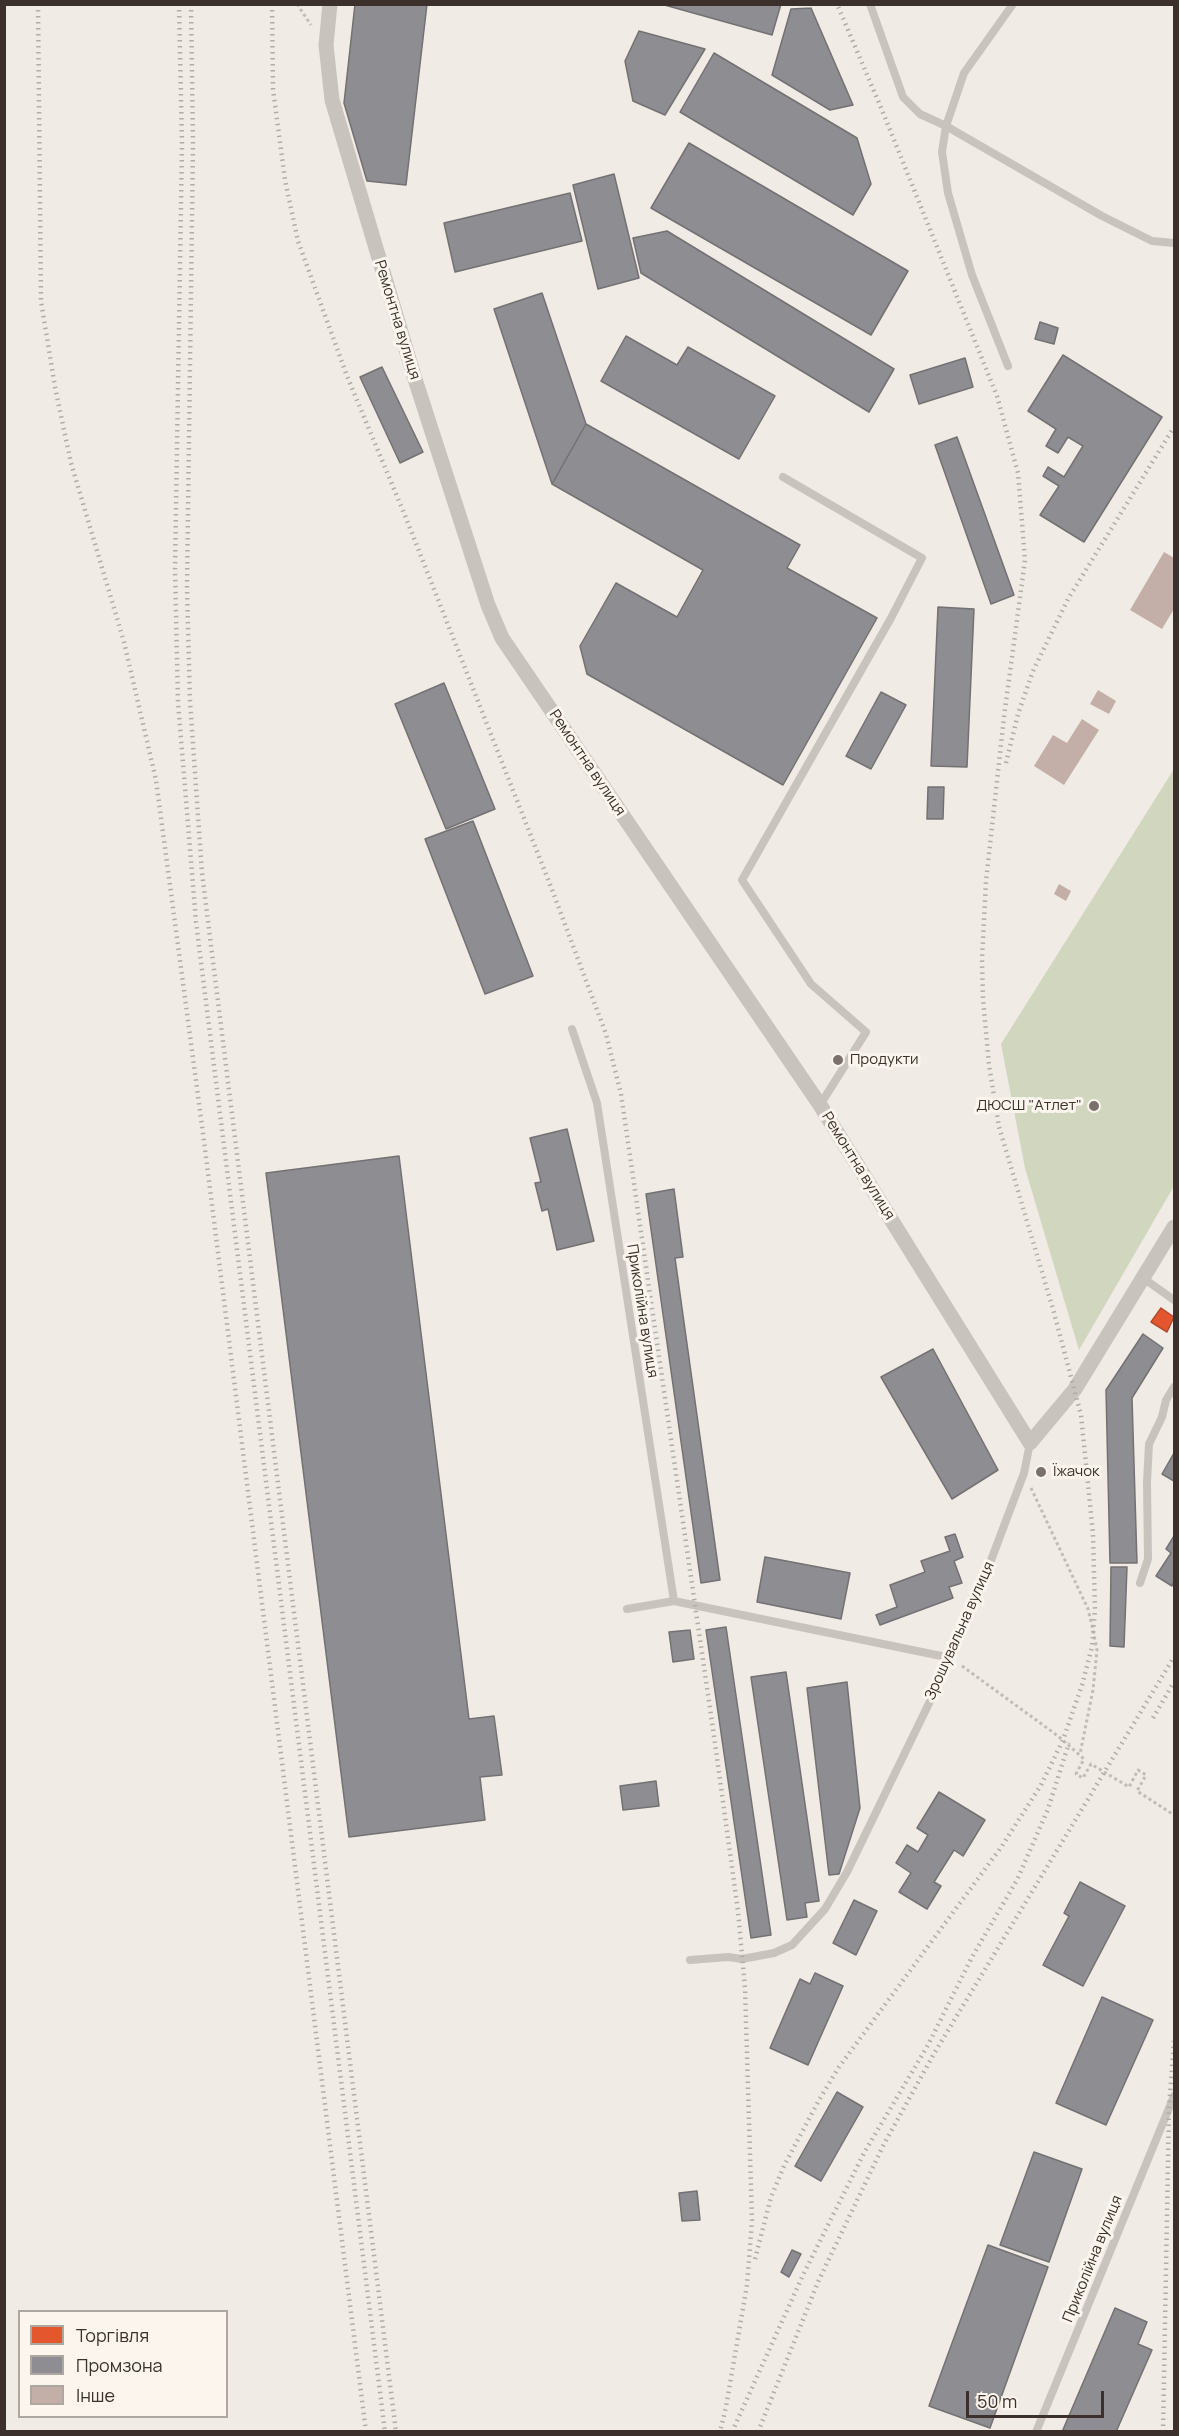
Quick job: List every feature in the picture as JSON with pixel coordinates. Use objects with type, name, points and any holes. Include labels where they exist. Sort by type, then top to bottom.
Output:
[{"type":"street","name":"Ремонтна вулиця","points":[[330,4],[326,45],[332,100],[414,376],[488,605],[502,638],[820,1105],[1030,1443]]},
{"type":"street","name":"Зрошувальна вулиця","points":[[1030,1443],[1075,1389],[1174,1227]]},
{"type":"lane","points":[[870,4],[903,97],[920,114],[946,126],[1102,216],[1152,241],[1174,243]]},
{"type":"lane","points":[[1008,366],[972,275],[948,193],[942,152],[946,126],[964,73],[1012,4]]},
{"type":"lane","points":[[783,477],[922,558],[891,618],[742,880],[811,984],[866,1032],[820,1105]]},
{"type":"lane","name":"Приколійна вулиця","points":[[572,1029],[597,1103],[674,1601]]},
{"type":"lane","points":[[1143,1278],[1174,1300]]},
{"type":"lane","points":[[1140,1583],[1148,1559],[1149,1444],[1162,1417],[1166,1400],[1174,1387]]},
{"type":"lane","name":"Зрошувальна вулиця","points":[[690,1960],[728,1957],[742,1959],[774,1953],[792,1945],[825,1909],[847,1872],[951,1658],[976,1600],[1024,1473],[1030,1443]]},
{"type":"lane","points":[[627,1609],[674,1601],[951,1658]]},
{"type":"lane","name":"Приколійна вулиця","points":[[1036,2432],[1174,2096]]},
{"type":"path","points":[[1024,1473],[1088,1609],[1097,1650],[1093,1690],[1080,1755]]},
{"type":"path","points":[[951,1658],[1058,1736],[1080,1755],[1084,1759],[1076,1774],[1083,1778],[1091,1764],[1129,1786],[1138,1770],[1146,1775],[1137,1791],[1174,1815]]},
{"type":"green space","name":"ДЮСШ \"Атлет\"","points":[[1174,769],[1174,1186],[1079,1350],[1025,1168],[1001,1044]]},
{"type":"building: Торгівля","points":[[1161,1308],[1174,1317],[1167,1332],[1151,1322]]},
{"type":"building: Промзона","points":[[355,4],[427,4],[406,185],[367,181],[344,103]]},
{"type":"building: Промзона","points":[[661,4],[781,4],[772,35]]},
{"type":"building: Промзона","points":[[811,8],[853,105],[830,110],[772,75],[791,9]]},
{"type":"building: Промзона","points":[[639,31],[705,49],[665,115],[633,101],[625,61]]},
{"type":"building: Промзона","points":[[714,53],[857,138],[871,184],[853,215],[680,112]]},
{"type":"building: Промзона","points":[[689,143],[908,271],[871,335],[651,208]]},
{"type":"building: Промзона","points":[[614,174],[639,278],[598,289],[573,185]]},
{"type":"building: Промзона","points":[[570,193],[582,241],[455,272],[444,223]]},
{"type":"building: Промзона","points":[[667,231],[894,369],[869,412],[641,273],[633,238]]},
{"type":"building: Промзона","points":[[542,293],[586,424],[552,484],[494,309]]},
{"type":"building: Промзона","points":[[1040,322],[1058,328],[1054,344],[1035,339]]},
{"type":"building: Промзона","points":[[626,336],[677,365],[688,347],[775,396],[739,459],[601,381]]},
{"type":"building: Промзона","points":[[1063,355],[1162,417],[1084,542],[1040,515],[1059,486],[1043,476],[1048,467],[1064,477],[1083,446],[1068,437],[1058,453],[1046,446],[1056,429],[1028,411]]},
{"type":"building: Промзона","points":[[965,358],[973,387],[919,404],[910,375]]},
{"type":"building: Промзона","points":[[382,367],[423,452],[400,463],[360,377]]},
{"type":"building: Промзона","points":[[586,424],[800,545],[787,568],[877,618],[783,785],[587,674],[580,646],[616,583],[677,617],[703,570],[552,484]]},
{"type":"building: Промзона","points":[[957,437],[1014,595],[991,604],[935,445]]},
{"type":"building: Промзона","points":[[938,607],[974,609],[967,767],[931,766]]},
{"type":"building: Промзона","points":[[444,683],[495,809],[446,829],[395,704]]},
{"type":"building: Промзона","points":[[881,692],[906,705],[871,769],[846,756]]},
{"type":"building: Промзона","points":[[928,787],[944,787],[943,819],[927,819]]},
{"type":"building: Промзона","points":[[473,821],[533,976],[485,994],[425,839]]},
{"type":"building: Промзона","points":[[567,1129],[594,1241],[557,1250],[548,1209],[542,1211],[535,1183],[541,1182],[530,1138]]},
{"type":"building: Промзона","points":[[399,1156],[469,1719],[494,1716],[502,1775],[480,1777],[485,1820],[349,1837],[266,1173]]},
{"type":"building: Промзона","points":[[674,1189],[683,1257],[675,1258],[720,1580],[701,1583],[646,1194]]},
{"type":"building: Промзона","points":[[1143,1334],[1163,1348],[1132,1398],[1137,1563],[1110,1563],[1106,1390]]},
{"type":"building: Промзона","points":[[933,1349],[998,1470],[952,1499],[881,1377]]},
{"type":"building: Промзона","points":[[1174,1453],[1174,1481],[1162,1474]]},
{"type":"building: Промзона","points":[[955,1534],[963,1557],[954,1561],[962,1583],[949,1587],[953,1598],[880,1625],[876,1615],[897,1607],[890,1585],[925,1572],[921,1561],[950,1551],[945,1537]]},
{"type":"building: Промзона","points":[[1174,1536],[1172,1586],[1156,1576],[1171,1553],[1166,1549]]},
{"type":"building: Промзона","points":[[765,1557],[850,1573],[841,1619],[757,1602]]},
{"type":"building: Промзона","points":[[1111,1567],[1127,1567],[1124,1647],[1110,1646]]},
{"type":"building: Промзона","points":[[726,1627],[771,1935],[751,1938],[706,1630]]},
{"type":"building: Промзона","points":[[690,1630],[694,1659],[673,1662],[669,1632]]},
{"type":"building: Промзона","points":[[786,1672],[819,1901],[805,1903],[807,1917],[787,1920],[751,1677]]},
{"type":"building: Промзона","points":[[847,1682],[860,1808],[839,1874],[829,1875],[807,1688]]},
{"type":"building: Промзона","points":[[656,1781],[659,1806],[623,1810],[620,1786]]},
{"type":"building: Промзона","points":[[939,1792],[985,1820],[963,1856],[954,1850],[934,1882],[941,1886],[927,1909],[899,1892],[911,1873],[896,1863],[907,1845],[918,1852],[928,1835],[917,1828]]},
{"type":"building: Промзона","points":[[1080,1882],[1125,1906],[1083,1986],[1043,1965],[1069,1916],[1064,1913]]},
{"type":"building: Промзона","points":[[854,1900],[877,1911],[856,1955],[833,1943]]},
{"type":"building: Промзона","points":[[815,1973],[843,1986],[808,2065],[770,2048],[800,1979],[810,1984]]},
{"type":"building: Промзона","points":[[1102,1997],[1153,2020],[1106,2125],[1056,2103]]},
{"type":"building: Промзона","points":[[837,2092],[863,2107],[821,2181],[795,2166]]},
{"type":"building: Промзона","points":[[1034,2152],[1082,2169],[1049,2262],[1000,2245]]},
{"type":"building: Промзона","points":[[697,2191],[700,2220],[682,2221],[679,2193]]},
{"type":"building: Промзона","points":[[988,2245],[1048,2267],[990,2428],[929,2406]]},
{"type":"building: Промзона","points":[[792,2250],[801,2254],[789,2277],[781,2272]]},
{"type":"building: Промзона","points":[[1115,2308],[1147,2322],[1138,2344],[1152,2350],[1116,2432],[1062,2432]]},
{"type":"building: Інше","points":[[1164,552],[1174,558],[1174,609],[1162,629],[1130,610]]},
{"type":"building: Інше","points":[[1098,690],[1116,701],[1109,714],[1090,704]]},
{"type":"building: Інше","points":[[1082,719],[1099,730],[1064,785],[1034,766],[1053,735],[1067,743]]},
{"type":"building: Інше","points":[[1059,884],[1071,891],[1066,901],[1054,894]]},
{"type":"railway","points":[[38,4],[41,301],[55,387],[71,463],[124,642],[156,780],[204,1141],[366,2432]]},
{"type":"railway","points":[[179,4],[182,144],[175,569],[178,702],[196,922],[385,2432]]},
{"type":"railway","points":[[191,4],[193,144],[187,588],[190,701],[202,873],[396,2432]]},
{"type":"railway","points":[[272,4],[273,89],[285,180],[298,241],[347,376],[406,518],[551,887],[606,1034],[621,1094],[713,1729],[738,1911],[745,1988],[752,2220],[747,2285],[720,2432]]},
{"type":"railway","points":[[755,2259],[771,2197],[784,2166],[819,2100],[839,2067],[1002,1846],[1041,1785],[1063,1740],[1082,1685],[1092,1647],[1095,1609],[1093,1534],[1081,1415],[1053,1309],[999,1127],[989,1065],[983,999],[982,959],[986,881],[1004,717],[1025,560],[1018,473],[997,396],[837,4]]},
{"type":"railway","points":[[1006,763],[1018,714],[1033,671],[1068,599],[1174,427]]},
{"type":"railway","points":[[758,2432],[818,2282],[883,2146],[935,2052],[1174,1657]]},
{"type":"railway","points":[[1153,1718],[1174,1682]]},
{"type":"railway","points":[[732,2432],[803,2275],[864,2153],[928,2045],[972,1957],[1017,1880],[1048,1809],[1069,1743]]},
{"type":"railway","points":[[1163,2432],[1169,2108],[1174,2041]]},
{"type":"place","name":"Продукти","points":[[838,1060]]},
{"type":"place","name":"ДЮСШ \"Атлет\"","points":[[1094,1106]]},
{"type":"place","name":"Їжачок","points":[[1041,1472]]}]
